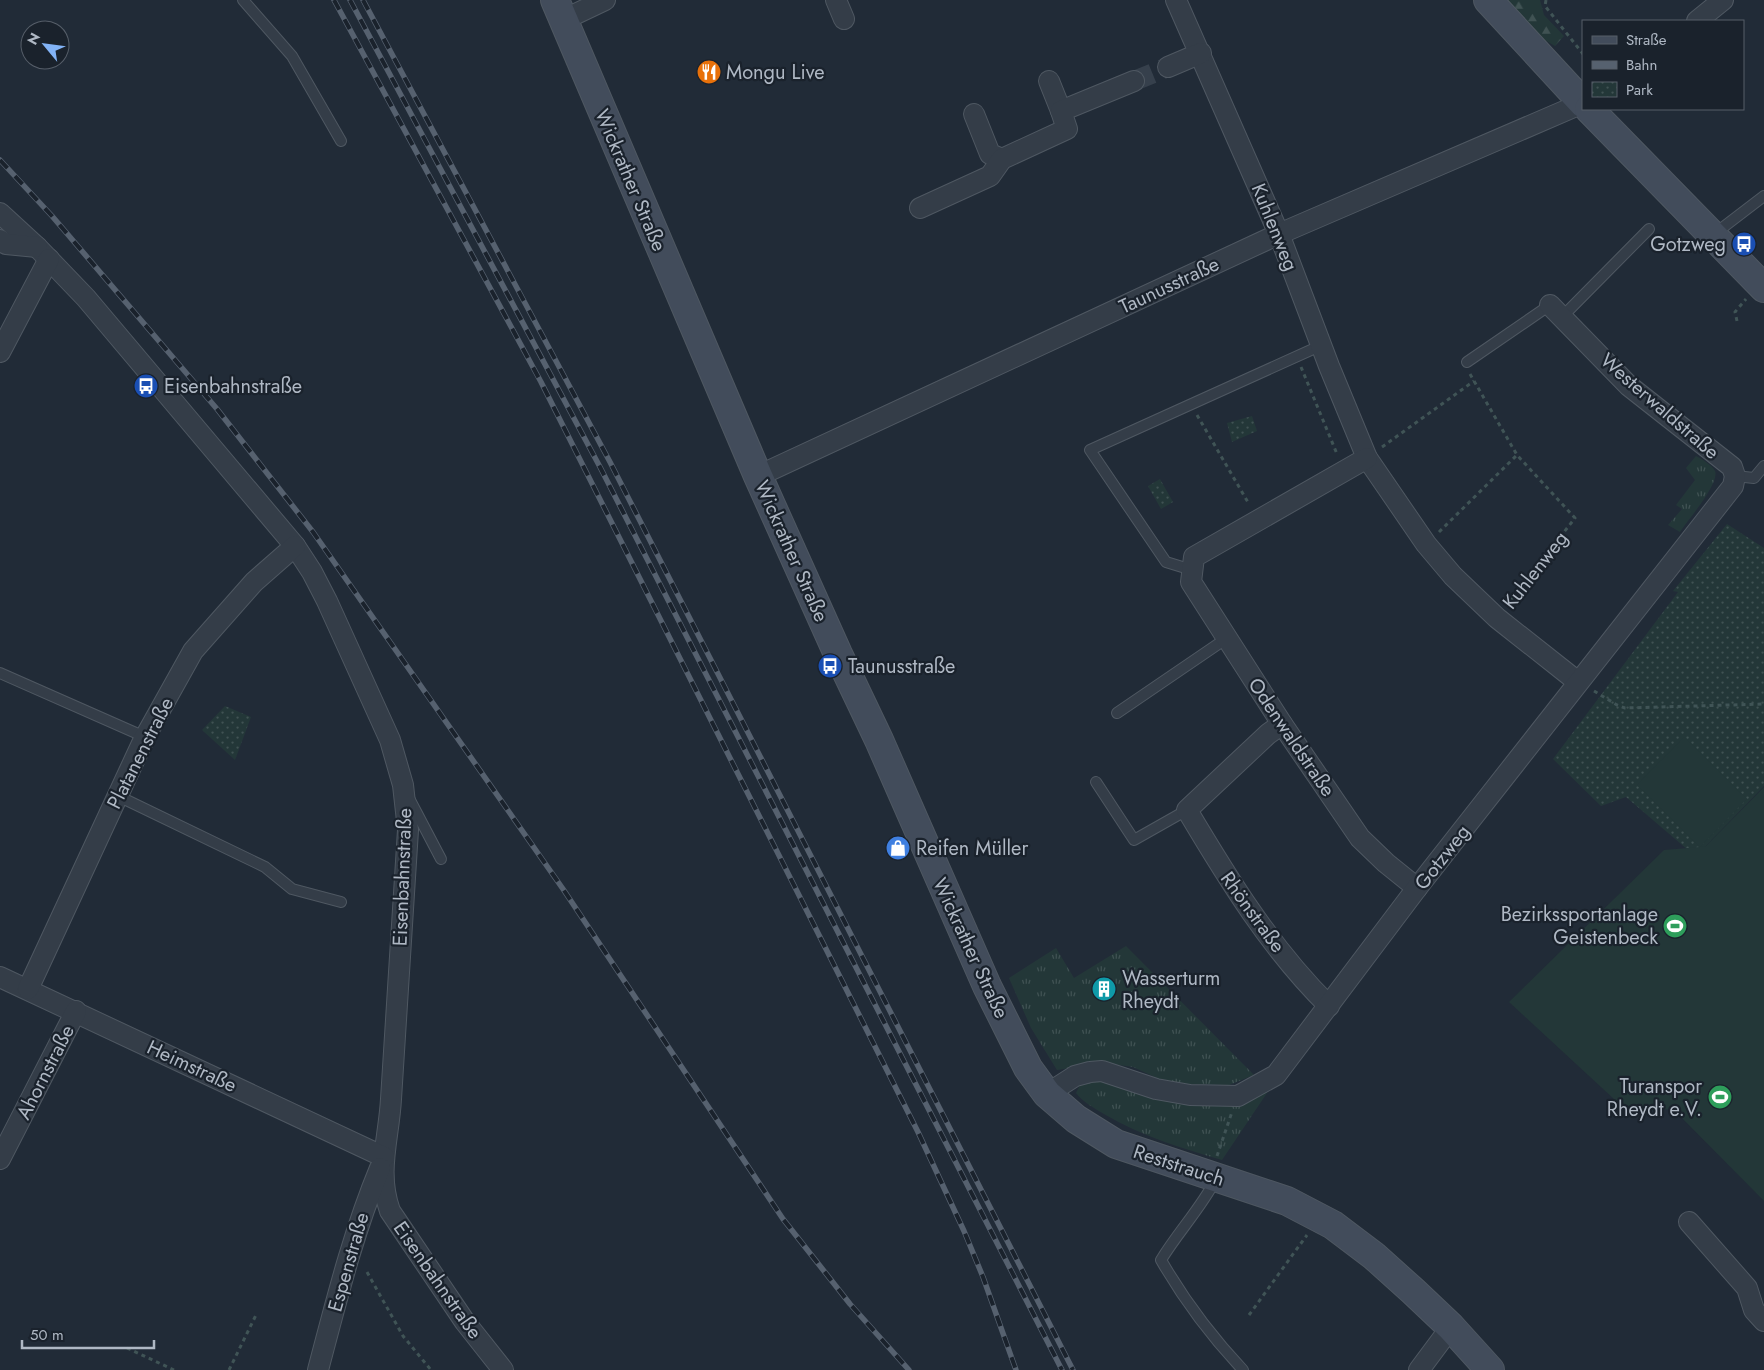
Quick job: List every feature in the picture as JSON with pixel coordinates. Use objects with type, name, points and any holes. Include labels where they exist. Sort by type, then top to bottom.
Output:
[{"type":"main road","points":[[1488,0],[1582,102]]},
{"type":"main road","name":"Wickrather Straße","points":[[559,10],[758,476],[879,740],[987,986],[1028,1068],[1047,1094]]},
{"type":"main road","points":[[1590,110],[1764,288]]},
{"type":"main road","name":"Reststrauch","points":[[1047,1094],[1076,1119],[1116,1144],[1287,1201],[1333,1225],[1374,1256],[1451,1327],[1490,1370]]},
{"type":"street","points":[[559,10],[605,0]]},
{"type":"street","points":[[836,0],[844,20]]},
{"type":"street","name":"Kuhlenweg","points":[[1176,0],[1201,53],[1279,234],[1367,458],[1426,544],[1453,576],[1496,618],[1578,682]]},
{"type":"street","points":[[1698,20],[1723,0]]},
{"type":"street","points":[[1168,67],[1201,53]]},
{"type":"street","points":[[920,208],[990,176],[1002,159],[1067,129],[1049,81]]},
{"type":"street","points":[[1061,111],[1134,81]]},
{"type":"street","name":"Taunusstraße","points":[[758,476],[1279,234],[1582,103]]},
{"type":"street","points":[[974,114],[990,154],[1002,159]]},
{"type":"street","name":"Eisenbahnstraße","points":[[0,213],[43,253],[92,305],[295,546],[312,572],[390,740],[403,785],[408,830],[391,1108],[382,1181],[385,1199],[390,1211],[465,1322],[503,1370]]},
{"type":"street","points":[[0,240],[6,244],[43,253],[0,352]]},
{"type":"street","name":"Westerwaldstraße","points":[[1556,311],[1630,386],[1732,467],[1735,476]]},
{"type":"street","points":[[1192,570],[1194,557],[1367,458]]},
{"type":"street","name":"Gotzweg","points":[[1238,1096],[1276,1075],[1417,888],[1727,494],[1733,486],[1735,476]]},
{"type":"street","name":"Platanenstraße","points":[[28,989],[145,737],[193,651],[254,582],[295,546]]},
{"type":"street","name":"Odenwaldstraße","points":[[1192,570],[1191,582],[1282,724],[1360,838],[1386,863],[1417,888]]},
{"type":"street","points":[[1187,810],[1268,734],[1282,724]]},
{"type":"street","name":"Rhönstraße","points":[[1187,810],[1229,881],[1312,990],[1329,1006]]},
{"type":"street","name":"Heimstraße","points":[[0,977],[384,1156]]},
{"type":"street","name":"Ahornstraße","points":[[0,1159],[76,1011]]},
{"type":"street","points":[[1047,1094],[1075,1076],[1102,1071],[1156,1089],[1190,1095],[1238,1096]]},
{"type":"street","name":"Espenstraße","points":[[318,1370],[334,1307],[365,1204],[384,1156]]},
{"type":"street","points":[[1689,1222],[1747,1288],[1754,1310],[1764,1321]]},
{"type":"street","points":[[1419,1370],[1451,1327]]},
{"type":"lane","points":[[243,0],[292,56],[341,141]]},
{"type":"lane","points":[[1712,236],[1764,196]]},
{"type":"lane","points":[[1467,362],[1556,311],[1649,229]]},
{"type":"lane","points":[[1192,570],[1166,562],[1090,450],[1322,345]]},
{"type":"lane","points":[[1735,476],[1754,478],[1764,466]]},
{"type":"lane","points":[[1117,713],[1227,638]]},
{"type":"lane","points":[[0,673],[145,737]]},
{"type":"lane","points":[[1096,782],[1134,840],[1187,810]]},
{"type":"lane","points":[[403,785],[441,859]]},
{"type":"lane","points":[[118,796],[265,867],[292,889],[341,902]]},
{"type":"lane","points":[[1213,1177],[1208,1195],[1161,1260],[1180,1293],[1212,1335],[1243,1370]]},
{"type":"path","points":[[1542,0],[1582,53]]},
{"type":"path","points":[[1545,6],[1546,0]]},
{"type":"path","points":[[1297,356],[1344,471]]},
{"type":"path","name":"Kuhlenweg","points":[[1467,362],[1474,381],[1517,455],[1575,518],[1496,618]]},
{"type":"path","points":[[1367,458],[1474,381]]},
{"type":"path","points":[[1191,404],[1258,520]]},
{"type":"path","points":[[1426,544],[1517,455]]},
{"type":"path","points":[[1578,682],[1625,708],[1764,704]]},
{"type":"path","points":[[1213,1177],[1238,1096]]},
{"type":"path","points":[[1249,1316],[1320,1218]]},
{"type":"path","points":[[367,1272],[403,1336],[431,1370]]},
{"type":"path","points":[[229,1370],[256,1315]]},
{"type":"path","points":[[127,1348],[174,1370]]},
{"type":"green space","points":[[1507,0],[1540,0],[1544,15],[1564,36],[1555,46],[1543,39]]},
{"type":"green space","points":[[1252,416],[1257,431],[1232,442],[1227,423]]},
{"type":"green space","points":[[1696,456],[1712,467],[1715,471],[1715,477],[1708,493],[1680,532],[1668,525],[1682,509],[1676,505],[1695,480],[1686,468]]},
{"type":"green space","points":[[1160,479],[1173,502],[1161,509],[1148,486]]},
{"type":"green space","points":[[1727,524],[1764,548],[1764,786],[1701,851],[1688,850],[1626,797],[1601,806],[1553,759],[1678,592],[1673,591]]},
{"type":"green space","points":[[225,706],[251,717],[235,760],[202,730]]},
{"type":"green space","points":[[1684,737],[1747,799],[1700,847],[1637,785]]},
{"type":"green space","name":"Bezirkssportanlage Geistenbeck","points":[[1764,787],[1764,1201],[1673,1109],[1628,1112],[1509,1002],[1664,850],[1706,846]]},
{"type":"green space","points":[[1126,946],[1254,1075],[1229,1085],[1187,1084],[1159,1079],[1133,1067],[1105,1063],[1057,1070],[1031,1028],[1009,978],[1056,948],[1074,978]]},
{"type":"green space","points":[[1096,1079],[1152,1093],[1273,1084],[1222,1160],[1147,1135],[1118,1122],[1093,1107],[1076,1093],[1080,1085]]},
{"type":"tunnel","points":[[1134,81],[1168,67]]},
{"type":"railway","points":[[334,0],[541,382],[918,1132],[983,1277],[1016,1370]]},
{"type":"railway","points":[[350,0],[600,467],[1062,1370]]},
{"type":"railway","points":[[363,0],[610,462],[1073,1370]]},
{"type":"railway","points":[[0,160],[52,216],[217,409],[313,532],[563,889],[783,1219],[850,1304],[909,1370]]},
{"type":"place","name":"Mongu Live","points":[[709,72]]},
{"type":"place","name":"Gotzweg","points":[[1744,244]]},
{"type":"place","name":"Eisenbahnstraße","points":[[146,386]]},
{"type":"place","name":"Taunusstraße","points":[[830,666]]},
{"type":"place","name":"Reifen Müller","points":[[898,848]]},
{"type":"place","name":"Bezirkssportanlage Geistenbeck","points":[[1675,926]]},
{"type":"place","name":"Wasserturm Rheydt","points":[[1104,989]]},
{"type":"place","name":"Turanspor Rheydt e.V.","points":[[1720,1097]]}]
